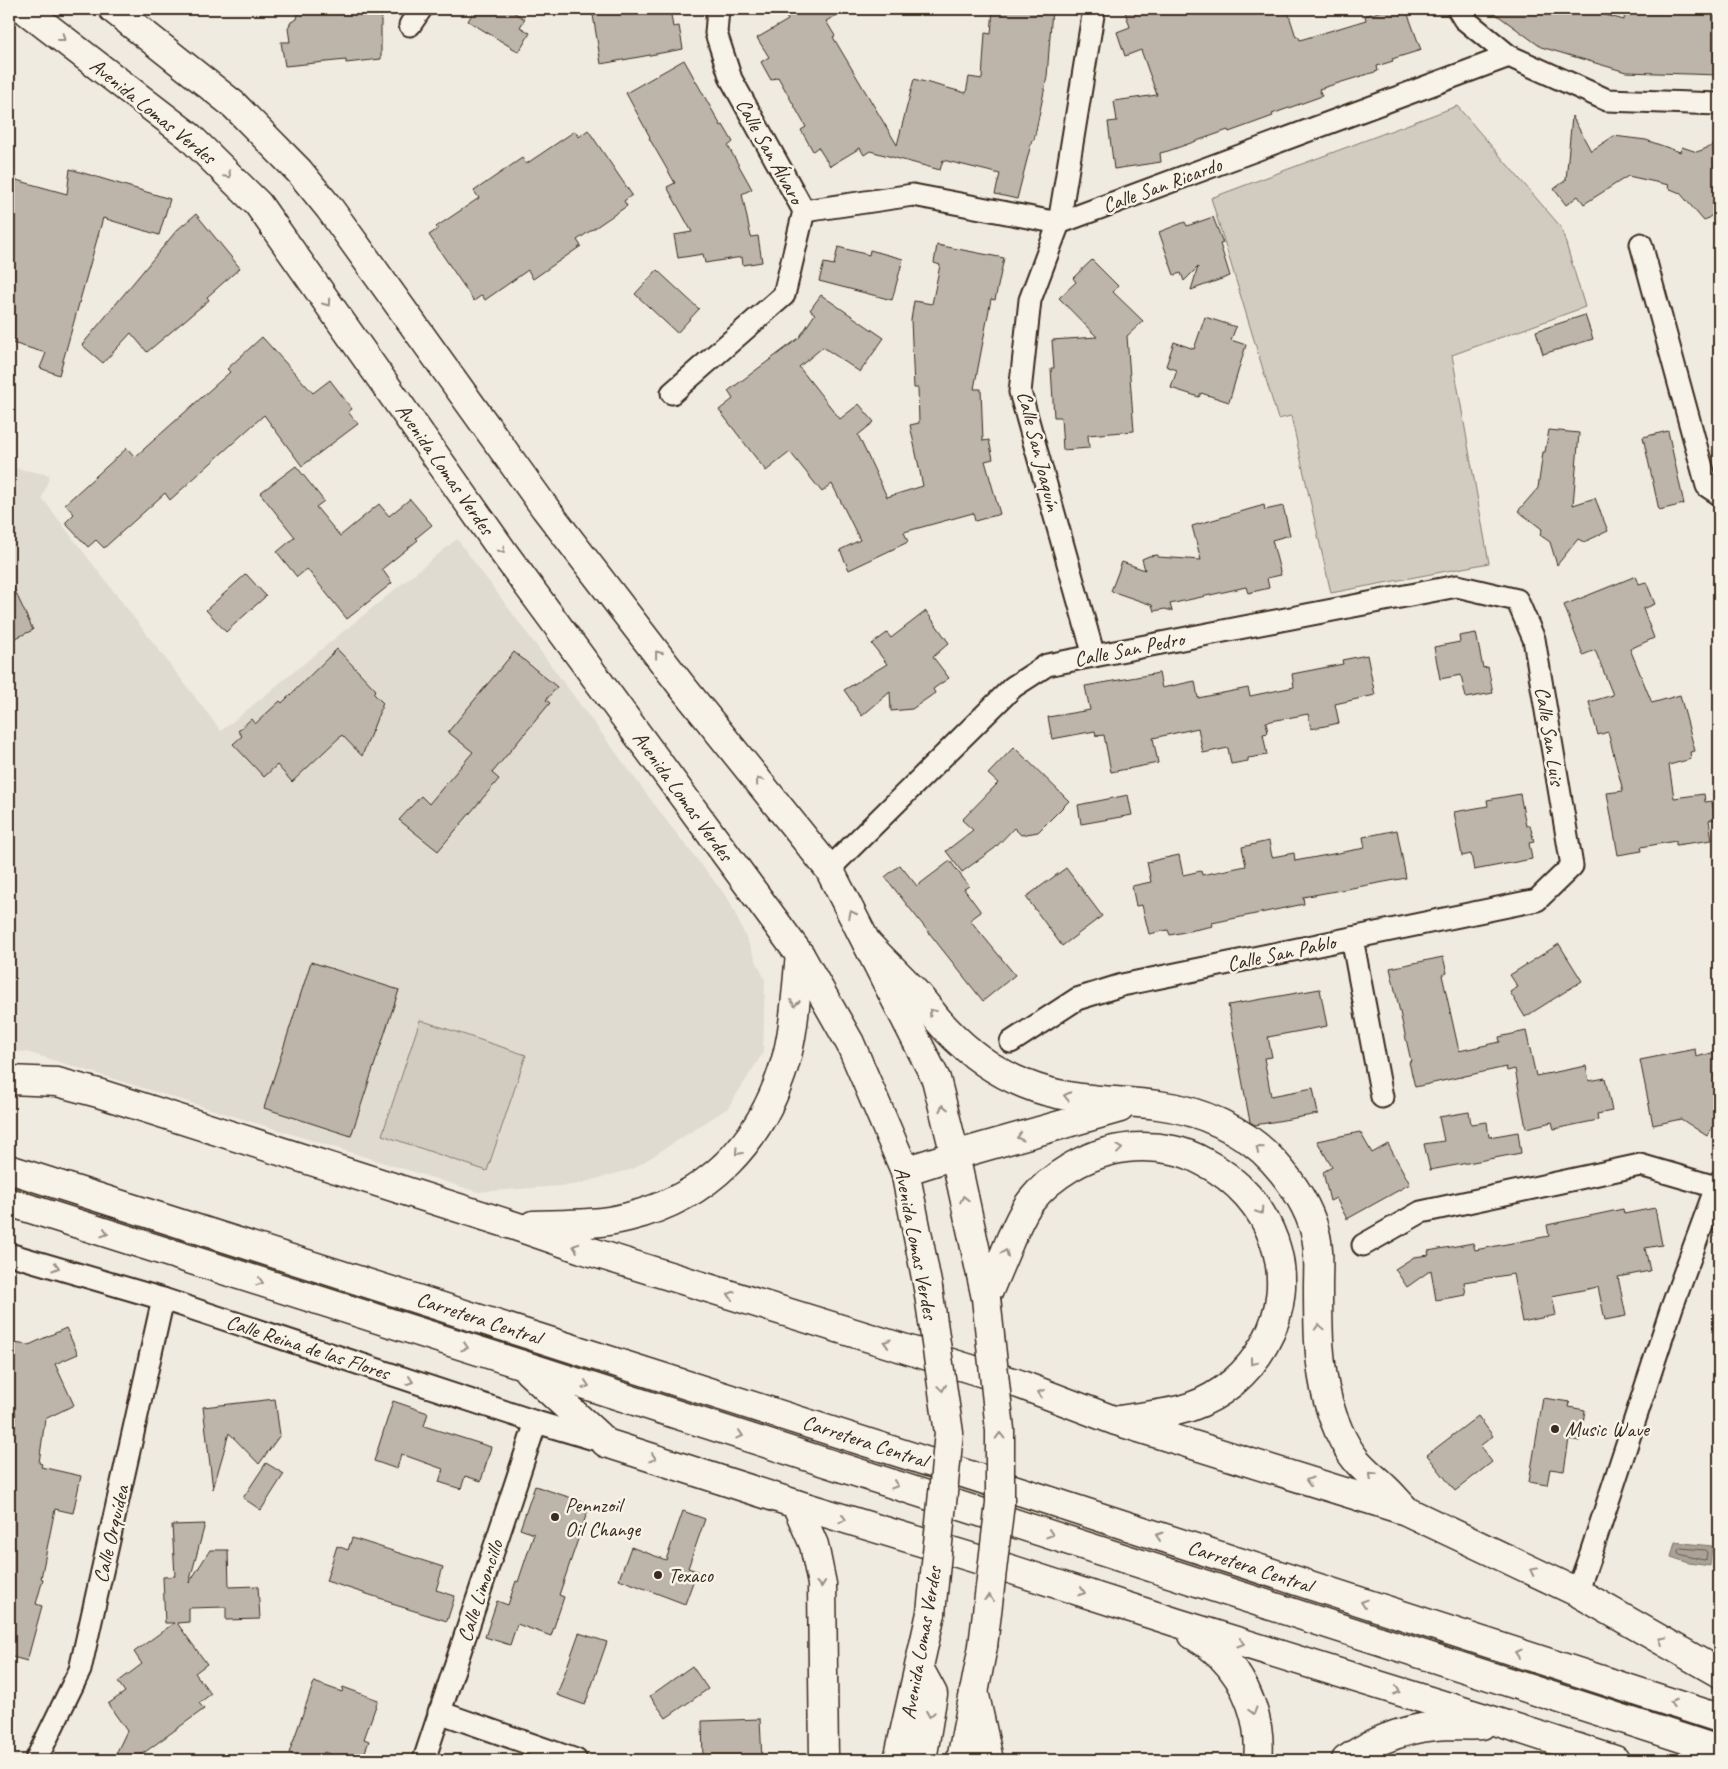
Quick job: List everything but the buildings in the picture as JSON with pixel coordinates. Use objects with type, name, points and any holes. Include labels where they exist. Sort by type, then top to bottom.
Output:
[{"type":"main road","name":"Avenida Lomas Verdes","points":[[24,9],[189,136],[258,204],[504,553],[800,955],[850,1043],[905,1171],[928,1288],[949,1433],[931,1613],[920,1670],[898,1760]]},
{"type":"main road","points":[[113,9],[234,105],[305,178],[330,209],[551,516],[682,685],[829,869],[936,1079],[955,1155],[986,1298],[1000,1430],[1000,1503],[983,1646],[961,1760]]},
{"type":"main road","points":[[867,943],[917,994],[945,1028],[965,1047],[983,1061],[1024,1084],[1090,1100],[1160,1105],[1188,1111],[1232,1129],[1272,1159],[1299,1194],[1309,1213],[1315,1232],[1319,1252],[1319,1328],[1323,1372],[1328,1400],[1334,1419],[1355,1459],[1406,1510]]},
{"type":"main road","points":[[515,1226],[574,1224],[628,1217],[673,1201],[694,1190],[727,1164],[743,1147],[758,1126],[778,1082],[789,1048],[800,955]]},
{"type":"main road","points":[[9,1080],[57,1082],[155,1110],[591,1252],[1019,1384],[1116,1421],[1406,1510],[1577,1592],[1719,1673]]},
{"type":"main road","points":[[905,1171],[955,1155],[1117,1110],[1133,1102]]},
{"type":"main road","points":[[986,1298],[1022,1215],[1031,1200],[1054,1179],[1084,1160],[1111,1150],[1136,1147],[1174,1150],[1211,1166],[1236,1183],[1258,1207],[1277,1247],[1280,1266],[1280,1300],[1269,1336],[1256,1358],[1241,1376],[1204,1402],[1179,1410],[1116,1421]]},
{"type":"main road","name":"Carretera Central","points":[[9,1169],[1039,1497],[1719,1718]]},
{"type":"main road","name":"Carretera Central","points":[[9,1202],[523,1365],[1719,1750]]},
{"type":"main road","points":[[523,1365],[606,1443],[1615,1760]]},
{"type":"main road","points":[[796,1504],[814,1545],[822,1584],[824,1760]]},
{"type":"main road","points":[[1178,1623],[1221,1656],[1230,1666],[1250,1699],[1256,1719],[1258,1760]]},
{"type":"main road","points":[[920,1670],[933,1694],[922,1760]]},
{"type":"main road","points":[[974,1691],[989,1760]]},
{"type":"main road","points":[[1346,1760],[1390,1736],[1427,1727],[1474,1726],[1498,1722]]},
{"type":"street","name":"Calle San Álvaro","points":[[672,393],[784,295],[804,211],[730,79],[716,33],[718,9]]},
{"type":"street","name":"Calle San Joaquín","points":[[1094,9],[1059,223],[1030,300],[1020,392],[1094,656]]},
{"type":"street","points":[[1458,9],[1464,19],[1509,56],[1607,100],[1719,104]]},
{"type":"street","name":"Calle San Ricardo","points":[[1059,223],[1509,56]]},
{"type":"street","points":[[804,211],[913,195],[1059,223]]},
{"type":"street","points":[[1641,244],[1707,486],[1719,494]]},
{"type":"street","name":"Calle San Pedro","points":[[829,869],[1013,687],[1047,665],[1457,586],[1504,598]]},
{"type":"street","name":"Calle San Luis","points":[[1504,598],[1517,600],[1534,639],[1572,866],[1556,881]]},
{"type":"street","name":"Calle San Pablo","points":[[1011,1042],[1077,999],[1122,985],[1537,900],[1556,881]]},
{"type":"street","points":[[1352,938],[1382,1097]]},
{"type":"street","points":[[9,1068],[34,1073],[57,1082]]},
{"type":"street","points":[[1363,1245],[1420,1212],[1640,1165],[1718,1184],[1672,1307],[1577,1592]]},
{"type":"street","name":"Calle Reina de las Flores","points":[[9,1254],[163,1299],[536,1422],[606,1443]]},
{"type":"street","name":"Calle Orquídea","points":[[36,1760],[80,1670],[163,1299]]},
{"type":"street","name":"Calle Limoncillo","points":[[424,1760],[536,1422]]},
{"type":"street","points":[[439,1712],[576,1760]]},
{"type":"shaded area","points":[[1457,106],[1561,227],[1585,307],[1452,355],[1489,563],[1331,593],[1291,416],[1278,419],[1211,198]]},
{"type":"shaded area","points":[[9,467],[50,475],[42,498],[221,731],[457,539],[669,824],[729,900],[765,980],[763,1053],[728,1108],[633,1169],[574,1185],[478,1192],[27,1052],[9,1051]]},
{"type":"shaded area","points":[[420,1020],[526,1055],[487,1171],[382,1135]]},
{"type":"water","points":[[1675,1542],[1712,1546],[1710,1566],[1689,1563],[1671,1557]]},
{"type":"place","name":"Music Wave","points":[[1555,1429]]},
{"type":"place","name":"Pennzoil Oil Change","points":[[555,1517]]},
{"type":"place","name":"Texaco","points":[[658,1575]]}]
